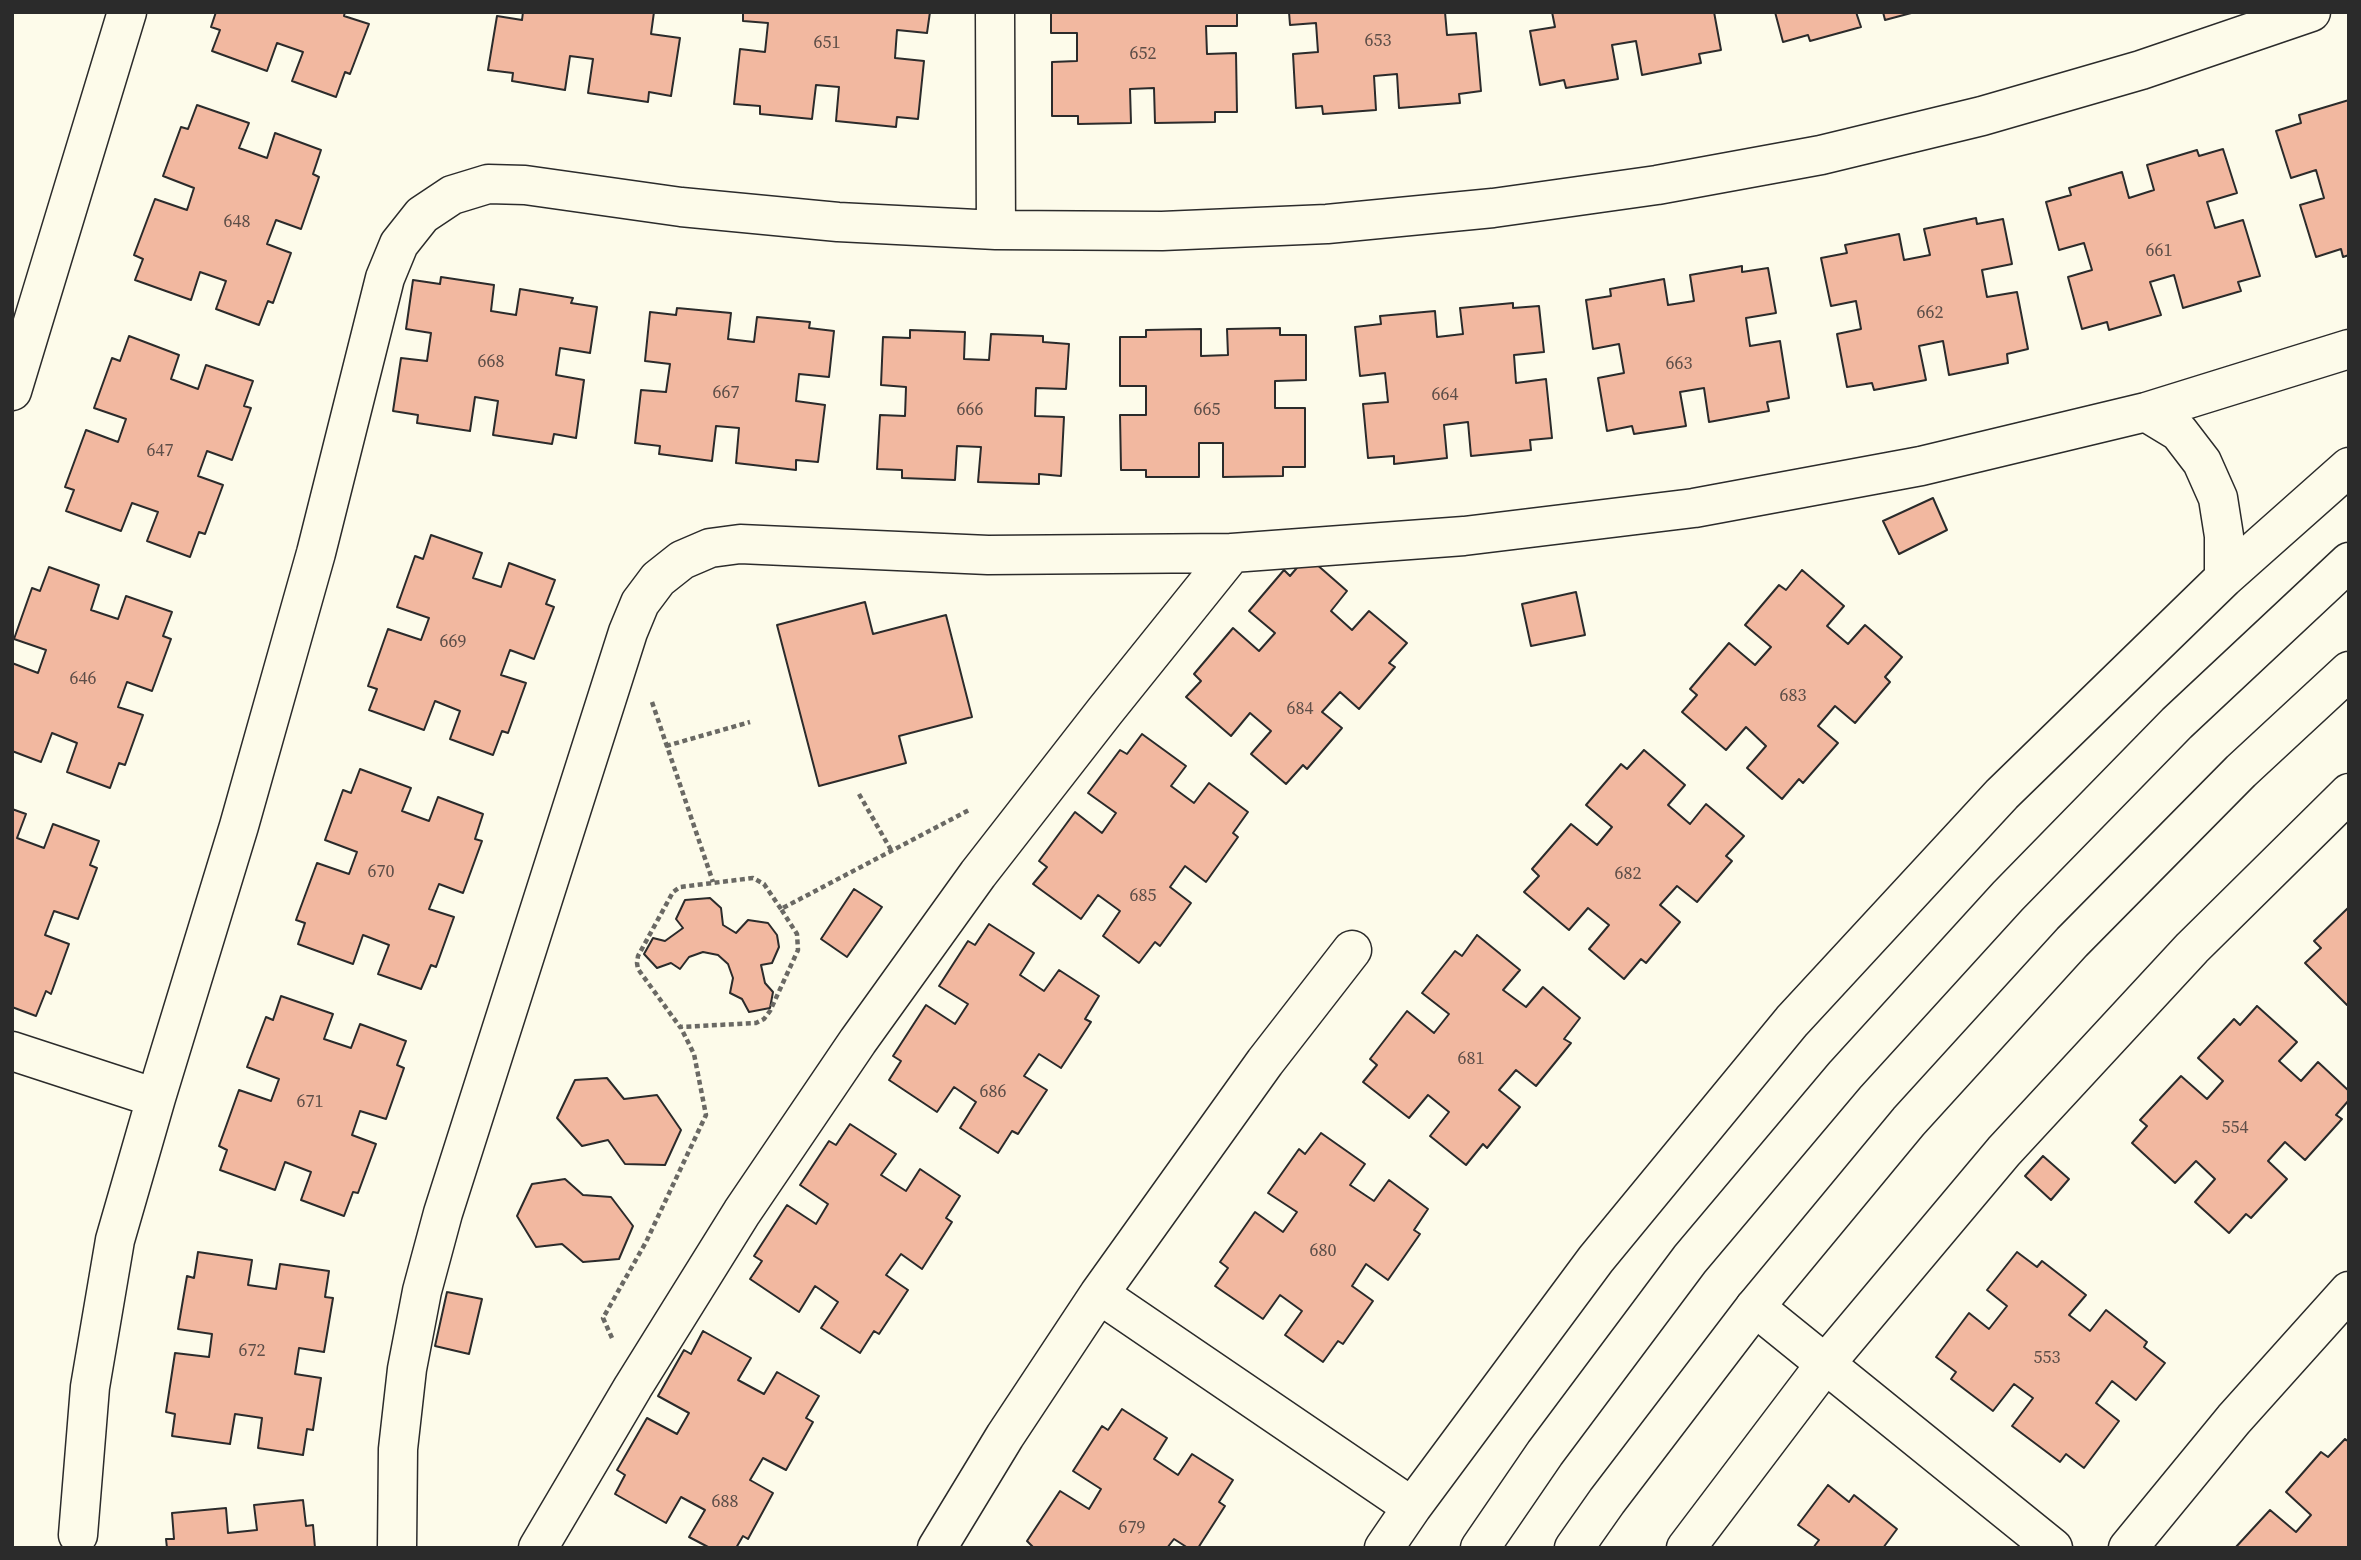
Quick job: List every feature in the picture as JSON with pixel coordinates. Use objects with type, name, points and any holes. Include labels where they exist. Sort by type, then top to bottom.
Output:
[{"type":"street","points":[[12,391],[127,12]]},
{"type":"street","points":[[995,12],[996,230]]},
{"type":"street","points":[[78,1535],[90,1387],[115,1240],[239,826],[305,592],[385,278],[399,244],[422,215],[452,195],[488,184],[525,185],[681,207],[786,217],[996,230],[1162,231],[1327,223],[1493,208],[1657,186],[1821,155],[1982,116],[2141,71],[2302,14]]},
{"type":"street","points":[[403,1542],[398,1449],[407,1369],[422,1291],[436,1239],[628,632],[640,603],[658,579],[682,560],[710,548],[740,544],[988,555],[1232,553],[1464,536],[1694,508],[1921,466],[2146,412],[2349,349]]},
{"type":"street","points":[[2146,412],[2179,432],[2202,463],[2218,498],[2224,536],[2224,578]]},
{"type":"street","points":[[1384,1548],[1596,1259],[1792,1021],[2002,794],[2224,578],[2349,467]]},
{"type":"street","points":[[538,1548],[633,1387],[743,1212],[874,1019],[978,874],[1232,553]]},
{"type":"street","points":[[1480,1548],[1545,1453],[1690,1259],[1845,1075],[2008,896],[2177,723],[2349,562]]},
{"type":"street","points":[[1574,1548],[1755,1307],[1909,1121],[2072,942],[2241,771],[2349,671]]},
{"type":"street","points":[[1686,1548],[1826,1363],[2013,1141],[2192,948],[2349,793]]},
{"type":"street","points":[[937,1548],[1005,1436],[1099,1294],[1265,1062],[1352,950]]},
{"type":"street","points":[[12,1051],[156,1098]]},
{"type":"street","points":[[2128,1548],[2234,1419],[2349,1292]]},
{"type":"street","points":[[1099,1294],[1412,1507]]},
{"type":"street","points":[[1755,1307],[2053,1548]]},
{"type":"path","points":[[649,695],[713,882]]},
{"type":"path","points":[[666,746],[750,722]]},
{"type":"path","points":[[859,794],[891,850]]},
{"type":"path","points":[[781,909],[973,808]]},
{"type":"path","points":[[633,1387],[603,1318],[646,1242],[706,1115],[694,1054],[680,1027],[638,969],[638,956],[676,889],[753,878],[764,884],[797,934],[798,950],[770,1011],[764,1019],[756,1023],[680,1027]]},
{"type":"building","points":[[216,12],[345,12],[344,16],[369,24],[350,74],[345,72],[336,97],[292,81],[303,52],[277,43],[267,71],[212,51],[220,30],[211,27]]},
{"type":"building","points":[[523,12],[654,12],[651,34],[680,38],[671,96],[649,92],[648,102],[588,93],[593,59],[570,56],[565,90],[512,81],[513,73],[488,70],[497,16],[522,20]]},
{"type":"building","points":[[743,12],[930,12],[927,33],[897,30],[895,58],[924,61],[918,119],[897,117],[896,127],[836,121],[839,87],[816,85],[812,119],[760,114],[760,106],[734,104],[740,49],[765,52],[768,23],[743,21]]},
{"type":"building","points":[[1051,12],[1237,12],[1237,26],[1206,26],[1207,54],[1236,53],[1237,112],[1215,112],[1215,122],[1155,123],[1154,88],[1130,89],[1131,123],[1078,124],[1078,116],[1052,116],[1052,62],[1077,61],[1077,33],[1051,33]]},
{"type":"building","points":[[1289,12],[1445,12],[1447,35],[1476,33],[1481,91],[1459,94],[1460,103],[1399,108],[1397,74],[1374,76],[1376,110],[1323,114],[1322,106],[1296,108],[1293,54],[1318,52],[1316,23],[1290,25]]},
{"type":"building","points":[[1552,12],[1714,12],[1721,50],[1699,54],[1701,63],[1642,75],[1636,41],[1612,45],[1618,79],[1566,88],[1564,80],[1540,85],[1530,31],[1555,27]]},
{"type":"building","points":[[1775,12],[1856,12],[1861,27],[1810,41],[1808,35],[1783,42]]},
{"type":"building","points":[[1883,12],[1915,12],[1885,20]]},
{"type":"building","points":[[2349,100],[2349,255],[2343,257],[2341,249],[2316,257],[2300,205],[2324,198],[2316,170],[2291,178],[2276,131],[2301,123],[2299,115]]},
{"type":"building","points":[[197,105],[249,123],[239,148],[267,158],[275,133],[321,150],[313,174],[319,177],[301,229],[276,220],[267,244],[291,253],[273,303],[268,301],[259,325],[216,309],[226,281],[200,272],[191,300],[135,280],[143,259],[134,255],[155,199],[187,210],[194,188],[163,176],[181,127],[188,129]]},
{"type":"building","points":[[2223,149],[2237,193],[2207,202],[2215,228],[2243,220],[2260,276],[2238,282],[2241,291],[2183,308],[2174,275],[2150,282],[2161,315],[2109,330],[2107,322],[2082,329],[2068,277],[2092,270],[2084,243],[2059,250],[2046,202],[2071,195],[2069,188],[2122,172],[2129,198],[2154,190],[2147,165],[2197,150],[2199,156]]},
{"type":"building","points":[[1976,218],[1977,224],[2003,219],[2012,264],[1982,270],[1987,297],[2017,292],[2028,349],[2007,354],[2008,363],[1949,375],[1943,341],[1919,346],[1926,380],[1874,390],[1872,383],[1847,387],[1837,334],[1861,329],[1856,301],[1831,306],[1821,258],[1847,253],[1845,245],[1899,234],[1904,260],[1930,255],[1924,229]]},
{"type":"building","points":[[1742,266],[1742,272],[1768,268],[1776,313],[1746,318],[1750,346],[1780,341],[1789,398],[1767,402],[1769,411],[1709,422],[1704,388],[1680,392],[1686,426],[1634,434],[1632,426],[1607,431],[1598,378],[1624,373],[1619,344],[1593,349],[1586,300],[1611,296],[1610,289],[1664,279],[1668,305],[1694,301],[1690,275]]},
{"type":"building","points":[[441,277],[494,285],[491,311],[516,315],[520,289],[573,298],[571,303],[597,307],[590,353],[560,348],[556,375],[584,380],[576,438],[554,434],[552,444],[493,435],[498,401],[475,397],[470,431],[417,423],[418,415],[393,411],[401,358],[427,361],[431,333],[406,329],[413,280],[440,284]]},
{"type":"building","points":[[1513,303],[1513,308],[1539,306],[1544,352],[1514,355],[1516,383],[1546,379],[1552,438],[1530,440],[1531,450],[1471,456],[1468,422],[1444,425],[1447,458],[1394,464],[1394,456],[1368,458],[1363,404],[1388,402],[1385,373],[1360,376],[1355,327],[1381,324],[1380,316],[1435,311],[1437,337],[1463,334],[1460,308]]},
{"type":"building","points":[[677,308],[731,313],[728,339],[754,342],[757,317],[810,322],[809,328],[834,331],[829,377],[799,374],[796,401],[825,405],[818,462],[796,460],[796,470],[736,463],[739,428],[716,426],[712,461],[659,454],[660,446],[635,443],[641,390],[666,392],[670,364],[645,361],[650,312],[676,315]]},
{"type":"building","points":[[1280,328],[1280,335],[1306,335],[1306,380],[1275,381],[1275,408],[1305,408],[1305,467],[1283,467],[1283,476],[1223,477],[1223,443],[1199,443],[1199,477],[1146,477],[1146,470],[1121,470],[1120,415],[1146,415],[1146,386],[1120,386],[1120,337],[1146,337],[1146,330],[1201,329],[1201,356],[1228,355],[1227,329]]},
{"type":"building","points":[[910,330],[965,332],[964,359],[989,360],[991,334],[1043,336],[1043,342],[1069,344],[1066,389],[1036,388],[1035,416],[1064,417],[1061,476],[1039,474],[1039,484],[978,482],[981,447],[957,446],[955,480],[902,478],[902,470],[877,469],[880,415],[905,416],[906,387],[881,385],[883,337],[910,338]]},
{"type":"building","points":[[129,336],[179,355],[171,379],[198,389],[206,365],[253,381],[244,406],[251,408],[232,460],[207,451],[198,476],[223,485],[205,534],[199,532],[190,557],[147,541],[158,512],[132,503],[121,531],[66,511],[74,490],[65,487],[86,430],[118,442],[126,419],[94,408],[112,358],[120,361]]},
{"type":"building","points":[[1933,498],[1947,530],[1899,554],[1883,521]]},
{"type":"building","points":[[431,535],[482,553],[473,578],[501,587],[509,563],[555,580],[546,604],[554,607],[534,659],[510,650],[501,675],[526,683],[508,733],[502,731],[493,755],[450,739],[460,711],[435,701],[424,730],[369,710],[377,689],[368,686],[388,629],[421,640],[429,618],[397,607],[415,556],[423,559]]},
{"type":"building","points":[[1307,556],[1347,591],[1331,611],[1352,630],[1369,611],[1407,643],[1389,663],[1395,667],[1359,709],[1340,692],[1322,712],[1342,728],[1307,769],[1303,765],[1286,784],[1251,754],[1271,731],[1250,713],[1231,736],[1186,697],[1201,681],[1194,674],[1233,628],[1259,651],[1275,633],[1249,611],[1284,570],[1290,576]]},
{"type":"building","points":[[49,567],[99,585],[91,610],[118,619],[126,596],[172,612],[163,636],[171,639],[152,691],[127,682],[118,707],[143,715],[125,765],[119,763],[110,788],[67,772],[77,743],[52,733],[41,762],[12,751],[12,663],[38,673],[46,650],[14,639],[32,588],[40,591]]},
{"type":"building","points":[[1802,570],[1844,606],[1827,626],[1848,644],[1865,625],[1902,657],[1885,677],[1890,682],[1855,723],[1835,706],[1818,726],[1838,743],[1803,783],[1799,779],[1782,799],[1747,768],[1766,746],[1746,727],[1726,750],[1682,712],[1697,695],[1690,689],[1729,643],[1755,665],[1771,647],[1745,625],[1779,585],[1786,590]]},
{"type":"building","points":[[1576,592],[1585,635],[1531,646],[1522,604]]},
{"type":"building","points":[[865,602],[873,634],[946,615],[972,717],[899,736],[906,763],[819,786],[777,625]]},
{"type":"building","points":[[1142,734],[1186,766],[1171,786],[1194,803],[1209,783],[1248,812],[1233,833],[1238,837],[1206,882],[1185,866],[1170,887],[1191,903],[1160,946],[1155,942],[1139,963],[1103,936],[1120,911],[1098,895],[1081,919],[1033,884],[1047,867],[1039,861],[1075,812],[1102,833],[1116,813],[1088,793],[1120,750],[1127,754]]},
{"type":"building","points":[[1644,750],[1685,785],[1668,805],[1690,824],[1706,804],[1744,836],[1726,856],[1732,861],[1697,902],[1677,886],[1660,905],[1680,922],[1646,963],[1641,959],[1624,979],[1589,949],[1609,925],[1588,908],[1569,930],[1524,892],[1539,876],[1532,869],[1571,824],[1597,845],[1612,827],[1586,805],[1621,764],[1627,769]]},
{"type":"building","points":[[360,769],[411,788],[402,811],[429,821],[438,797],[483,814],[475,839],[482,841],[463,893],[439,884],[429,909],[454,917],[436,967],[431,965],[421,989],[378,974],[389,945],[363,935],[353,964],[298,944],[305,923],[296,920],[317,863],[349,874],[357,852],[325,840],[343,790],[351,793]]},
{"type":"building","points":[[12,809],[26,814],[17,838],[44,848],[53,824],[99,841],[90,865],[97,868],[78,919],[54,911],[45,935],[69,944],[51,994],[46,991],[36,1016],[12,1007]]},
{"type":"building","points":[[854,889],[882,907],[847,957],[821,939]]},
{"type":"building","points":[[710,898],[721,908],[723,925],[736,933],[748,920],[768,923],[777,935],[779,947],[772,963],[761,965],[765,983],[773,992],[770,1008],[749,1012],[742,999],[730,993],[733,978],[728,964],[718,955],[703,952],[689,957],[680,969],[671,963],[657,968],[644,954],[653,938],[665,941],[683,928],[676,919],[685,900]]},
{"type":"building","points":[[2349,907],[2347,1005],[2305,963],[2321,948],[2314,941]]},
{"type":"building","points":[[989,924],[1034,953],[1020,975],[1044,991],[1059,970],[1099,996],[1085,1019],[1091,1022],[1061,1068],[1039,1054],[1024,1076],[1047,1090],[1018,1134],[1012,1131],[998,1153],[960,1128],[976,1102],[954,1087],[937,1112],[889,1080],[901,1061],[893,1056],[926,1005],[955,1024],[968,1004],[939,986],[968,941],[975,945]]},
{"type":"building","points":[[1477,935],[1520,970],[1503,990],[1526,1007],[1543,987],[1580,1018],[1564,1039],[1571,1043],[1536,1086],[1516,1070],[1499,1090],[1520,1107],[1487,1148],[1483,1144],[1466,1165],[1430,1136],[1449,1112],[1428,1095],[1409,1118],[1363,1082],[1377,1065],[1370,1059],[1407,1011],[1434,1033],[1449,1014],[1422,993],[1455,951],[1462,956]]},
{"type":"building","points":[[281,996],[333,1014],[324,1039],[351,1048],[360,1024],[406,1041],[397,1065],[404,1068],[386,1119],[360,1111],[352,1135],[376,1144],[358,1193],[353,1192],[344,1216],[301,1200],[311,1172],[285,1162],[275,1190],[220,1170],[227,1150],[219,1146],[239,1090],[271,1101],[279,1079],[247,1067],[266,1017],[273,1020]]},
{"type":"building","points":[[2257,1006],[2297,1042],[2279,1061],[2301,1081],[2318,1062],[2349,1091],[2349,1100],[2336,1115],[2342,1119],[2305,1160],[2285,1142],[2268,1161],[2287,1179],[2251,1218],[2246,1214],[2229,1233],[2195,1202],[2215,1179],[2196,1161],[2175,1183],[2132,1143],[2147,1126],[2140,1120],[2181,1076],[2207,1099],[2223,1081],[2198,1058],[2234,1019],[2240,1025]]},
{"type":"building","points":[[607,1078],[624,1099],[657,1095],[681,1130],[665,1165],[625,1164],[608,1140],[582,1146],[557,1118],[575,1080]]},
{"type":"building","points":[[850,1124],[896,1154],[881,1175],[906,1191],[920,1169],[960,1196],[946,1218],[952,1222],[922,1269],[901,1254],[886,1275],[908,1290],[879,1334],[874,1331],[860,1353],[821,1328],[838,1302],[815,1286],[799,1312],[750,1279],[762,1261],[754,1256],[787,1205],[816,1224],[828,1204],[800,1185],[829,1141],[836,1145]]},
{"type":"building","points":[[1321,1133],[1365,1164],[1350,1185],[1374,1201],[1389,1180],[1428,1209],[1414,1230],[1420,1234],[1388,1280],[1366,1264],[1352,1286],[1373,1301],[1343,1344],[1338,1341],[1323,1362],[1285,1335],[1302,1311],[1280,1295],[1263,1319],[1215,1286],[1228,1268],[1220,1262],[1255,1212],[1283,1232],[1297,1212],[1268,1193],[1299,1149],[1305,1154]]},
{"type":"building","points":[[2043,1156],[2069,1179],[2051,1200],[2025,1176]]},
{"type":"building","points":[[565,1179],[583,1195],[611,1197],[633,1226],[619,1259],[583,1262],[562,1244],[536,1247],[517,1216],[532,1184]]},
{"type":"building","points":[[198,1252],[252,1260],[248,1285],[276,1289],[280,1264],[329,1271],[325,1297],[333,1298],[324,1352],[299,1348],[295,1374],[321,1378],[313,1430],[307,1429],[303,1455],[258,1448],[262,1418],[235,1414],[230,1444],[172,1436],[175,1414],[166,1412],[175,1353],[209,1357],[212,1334],[178,1329],[187,1276],[194,1278]]},
{"type":"building","points":[[2017,1252],[2037,1267],[2042,1261],[2086,1295],[2069,1315],[2090,1331],[2106,1310],[2147,1342],[2144,1347],[2165,1363],[2136,1400],[2112,1381],[2096,1403],[2119,1421],[2084,1468],[2066,1454],[2060,1462],[2012,1426],[2033,1398],[2014,1384],[1993,1411],[1951,1379],[1956,1372],[1936,1357],[1969,1313],[1989,1329],[2007,1306],[1987,1290]]},
{"type":"building","points":[[447,1292],[482,1299],[469,1354],[435,1346]]},
{"type":"building","points":[[703,1331],[751,1358],[738,1380],[764,1394],[777,1372],[819,1396],[806,1418],[813,1422],[786,1470],[763,1458],[750,1480],[773,1493],[748,1539],[743,1536],[736,1548],[710,1548],[689,1537],[705,1510],[681,1497],[666,1523],[615,1494],[625,1475],[617,1470],[647,1418],[677,1434],[689,1413],[658,1396],[684,1350],[691,1354]]},
{"type":"building","points":[[1122,1409],[1167,1438],[1154,1459],[1178,1475],[1192,1454],[1233,1480],[1219,1502],[1225,1506],[1198,1548],[1188,1548],[1174,1539],[1167,1548],[1034,1548],[1027,1541],[1060,1491],[1089,1509],[1101,1489],[1073,1471],[1102,1426],[1108,1430]]},
{"type":"building","points":[[2345,1439],[2349,1442],[2349,1548],[2235,1548],[2270,1510],[2296,1532],[2311,1515],[2286,1492],[2321,1452],[2328,1457]]},
{"type":"building","points":[[1828,1485],[1849,1502],[1854,1495],[1897,1529],[1883,1548],[1813,1548],[1819,1540],[1798,1525]]},
{"type":"building","points":[[303,1500],[306,1526],[313,1525],[315,1548],[167,1548],[166,1539],[174,1539],[172,1513],[226,1508],[228,1533],[257,1530],[254,1505]]}]
